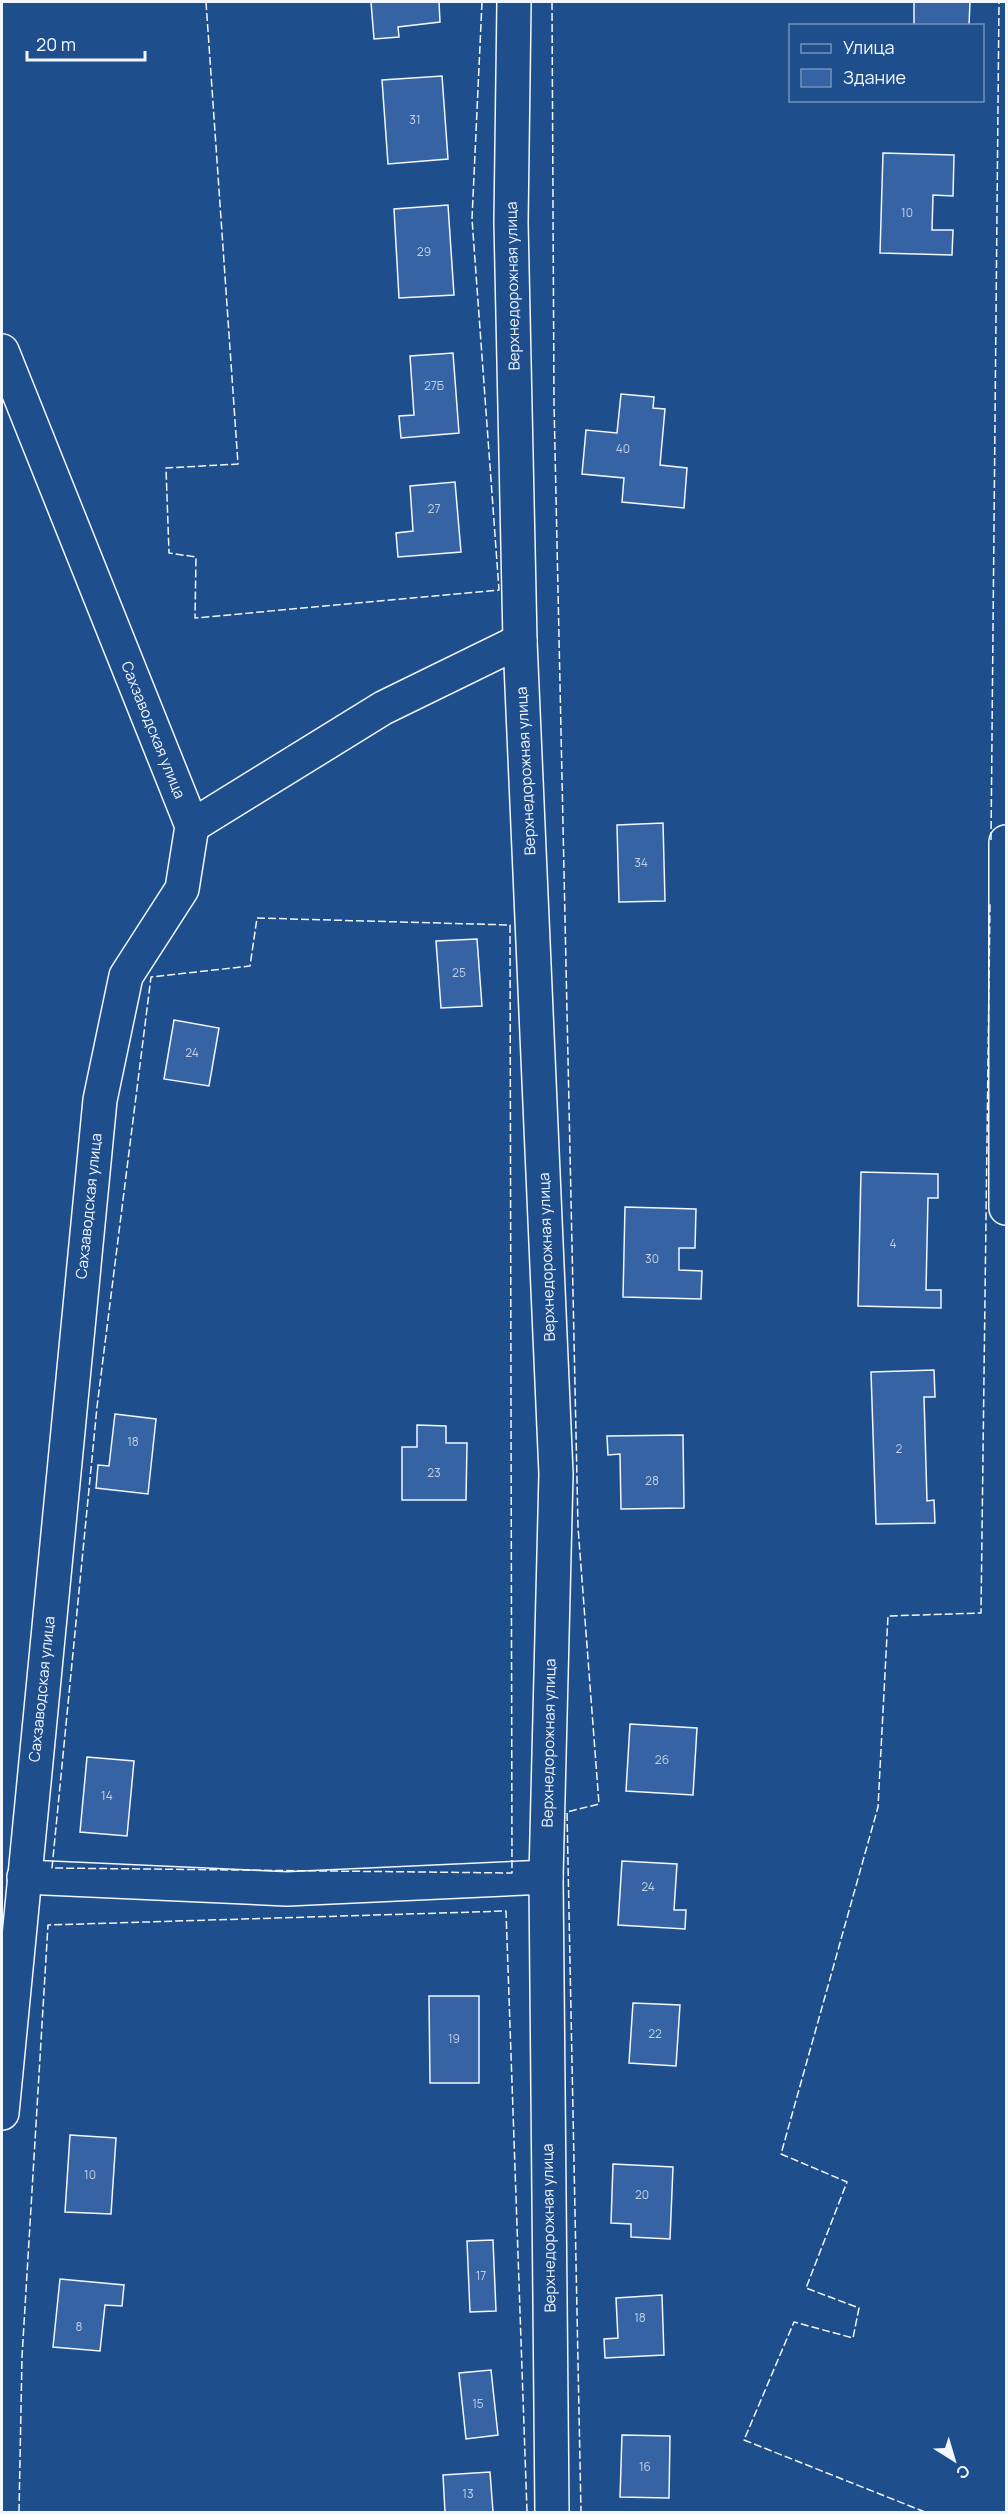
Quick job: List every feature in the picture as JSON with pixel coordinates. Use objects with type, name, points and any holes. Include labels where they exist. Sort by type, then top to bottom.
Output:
[{"type":"street","name":"Верхнедорожная улица","points":[[514,2],[511,222],[519,640],[556,1474],[546,1877],[552,2512]]},
{"type":"street","name":"Сахзаводская улица","points":[[2,351],[192,826],[182,889],[126,976],[100,1100],[2,2114]]},
{"type":"street","points":[[192,826],[383,708],[519,640]]},
{"type":"street","points":[[1006,842],[1006,1208]]},
{"type":"street","points":[[24,1877],[287,1889],[546,1877]]},
{"type":"building","points":[[371,2],[439,2],[440,22],[398,27],[399,37],[374,39]]},
{"type":"building","points":[[914,2],[970,2],[969,24],[914,24]]},
{"type":"building","points":[[442,76],[448,159],[388,164],[382,80]]},
{"type":"building","points":[[883,153],[954,155],[953,196],[933,195],[932,230],[953,230],[952,255],[880,253]]},
{"type":"building","points":[[448,205],[454,295],[399,298],[394,209]]},
{"type":"building","points":[[453,353],[459,433],[401,438],[399,416],[414,415],[410,356]]},
{"type":"building","points":[[621,394],[654,397],[653,408],[665,409],[660,465],[687,468],[684,508],[622,502],[624,478],[582,474],[586,430],[617,433]]},
{"type":"building","points":[[455,482],[461,552],[398,557],[396,533],[413,531],[410,486]]},
{"type":"building","points":[[663,823],[665,901],[619,902],[617,825]]},
{"type":"building","points":[[477,939],[482,1006],[441,1008],[436,941]]},
{"type":"building","points":[[174,1020],[219,1028],[209,1086],[164,1079]]},
{"type":"building","points":[[861,1172],[938,1174],[938,1198],[928,1198],[926,1290],[941,1290],[941,1308],[858,1306]]},
{"type":"building","points":[[625,1207],[696,1209],[695,1248],[679,1248],[679,1270],[702,1271],[701,1299],[623,1297]]},
{"type":"building","points":[[934,1370],[935,1397],[924,1397],[927,1501],[934,1500],[935,1523],[876,1524],[871,1372]]},
{"type":"building","points":[[115,1414],[156,1419],[148,1494],[96,1488],[98,1465],[109,1466]]},
{"type":"building","points":[[417,1425],[446,1426],[446,1443],[467,1443],[466,1500],[402,1500],[402,1447],[417,1447]]},
{"type":"building","points":[[683,1435],[684,1508],[621,1509],[620,1454],[608,1455],[607,1436]]},
{"type":"building","points":[[630,1724],[697,1728],[693,1795],[626,1791]]},
{"type":"building","points":[[87,1757],[134,1761],[127,1836],[80,1832]]},
{"type":"building","points":[[622,1861],[677,1864],[674,1910],[686,1910],[685,1929],[618,1925]]},
{"type":"building","points":[[429,1996],[479,1996],[479,2083],[430,2083]]},
{"type":"building","points":[[633,2003],[680,2005],[676,2066],[629,2063]]},
{"type":"building","points":[[70,2135],[116,2138],[111,2214],[65,2212]]},
{"type":"building","points":[[613,2164],[673,2167],[670,2239],[631,2237],[631,2224],[611,2223]]},
{"type":"building","points":[[493,2240],[496,2311],[470,2312],[467,2241]]},
{"type":"building","points":[[60,2279],[124,2285],[122,2306],[105,2305],[100,2351],[53,2347]]},
{"type":"building","points":[[662,2295],[664,2355],[605,2358],[604,2339],[618,2338],[616,2298]]},
{"type":"building","points":[[491,2370],[498,2435],[466,2439],[459,2373]]},
{"type":"building","points":[[622,2435],[670,2436],[669,2498],[620,2497]]},
{"type":"building","points":[[490,2472],[493,2512],[445,2512],[443,2475]]},
{"type":"fence","points":[[206,2],[238,464],[166,468],[169,553],[196,557],[195,618],[499,590],[472,219],[482,2]]},
{"type":"fence","points":[[552,2],[554,403],[578,1527],[599,1804],[567,1812],[581,2512]]},
{"type":"fence","points":[[991,840],[999,2]]},
{"type":"fence","points":[[925,2512],[744,2440],[794,2322],[853,2338],[859,2308],[806,2288],[847,2182],[781,2154],[878,1807],[888,1616],[981,1613],[990,903]]},
{"type":"fence","points":[[257,918],[510,925],[512,1873],[52,1868],[97,1407],[151,977],[250,966],[257,918]]},
{"type":"fence","points":[[19,2512],[22,2357],[48,1925],[506,1911],[527,2512]]}]
